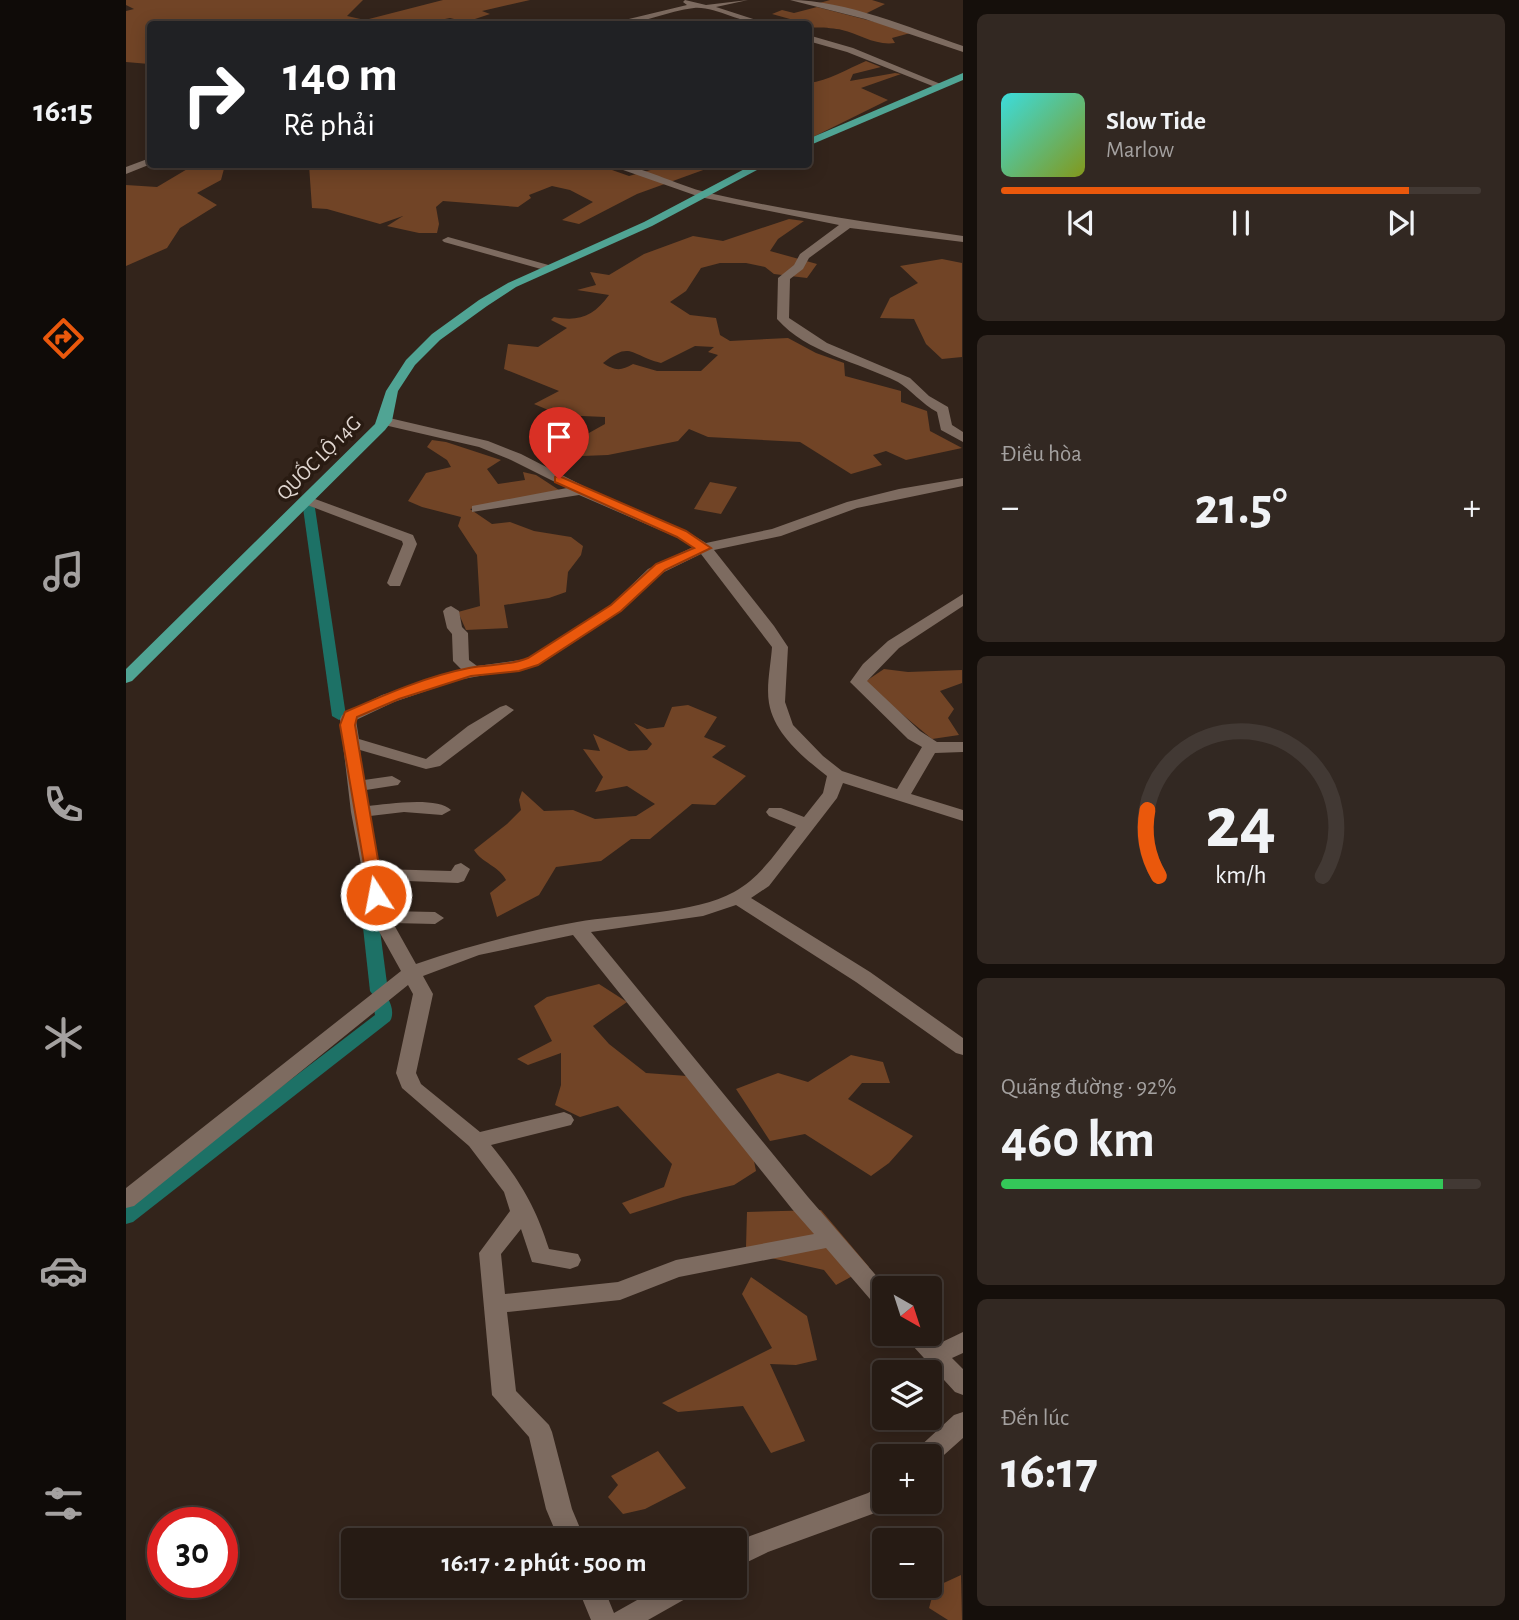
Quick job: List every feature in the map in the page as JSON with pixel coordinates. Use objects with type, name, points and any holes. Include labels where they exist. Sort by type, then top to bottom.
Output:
[{"type":"main road","points":[[812,142],[962,76]]},
{"type":"main road","name":"QUỐC LỘ 14G","points":[[126,678],[385,421],[391,391],[410,363],[436,337],[483,303],[548,268],[648,224],[755,168]]},
{"type":"street","points":[[682,0],[754,21]]},
{"type":"street","points":[[626,21],[744,0]]},
{"type":"street","points":[[794,0],[869,17],[962,49]]},
{"type":"street","points":[[812,39],[850,50],[938,85]]},
{"type":"street","points":[[126,171],[147,163]]},
{"type":"street","points":[[623,168],[704,195],[848,224],[962,239]]},
{"type":"street","points":[[848,224],[804,256],[799,267],[784,278],[783,319],[822,346],[905,381],[924,399],[939,407],[945,416],[946,427],[962,438]]},
{"type":"street","points":[[448,240],[548,268]]},
{"type":"street","points":[[385,421],[483,444],[516,457],[581,491],[681,534],[704,548],[769,629],[780,647],[777,702],[785,726],[817,760],[836,775],[962,816]]},
{"type":"street","points":[[570,1260],[540,1256],[528,1217],[520,1212],[514,1189],[476,1141],[412,1088],[406,1073],[423,995],[380,917],[360,812],[348,725],[350,715],[393,696],[473,671],[519,667],[533,662],[616,608],[660,567],[704,548],[776,533],[839,509],[887,496],[962,482]]},
{"type":"street","points":[[477,509],[581,491]]},
{"type":"street","points":[[307,500],[408,538],[410,544],[395,583]]},
{"type":"street","points":[[962,598],[935,619],[892,643],[858,682],[914,735],[933,747],[962,747]]},
{"type":"street","points":[[451,611],[455,628],[460,634],[461,661],[473,671]]},
{"type":"street","points":[[351,742],[426,764],[434,762],[474,730],[506,710]]},
{"type":"street","points":[[902,796],[926,752],[933,747]]},
{"type":"street","points":[[126,1200],[411,973],[475,950],[578,928],[703,910],[738,898],[763,882],[831,794],[836,775]]},
{"type":"street","points":[[357,786],[392,781]]},
{"type":"street","points":[[360,812],[404,807],[442,810]]},
{"type":"street","points":[[775,812],[807,825]]},
{"type":"street","points":[[372,874],[458,877],[461,869]]},
{"type":"street","points":[[738,898],[863,977],[962,1048]]},
{"type":"street","points":[[380,917],[435,918]]},
{"type":"street","points":[[578,928],[872,1286]]},
{"type":"street","points":[[476,1141],[564,1121]]},
{"type":"street","points":[[520,1212],[490,1253],[504,1395],[540,1432],[559,1509],[567,1528]]},
{"type":"street","points":[[494,1304],[620,1291],[676,1269],[831,1239]]},
{"type":"street","points":[[936,1356],[962,1341]]},
{"type":"street","points":[[926,1346],[962,1385]]},
{"type":"street","points":[[939,1444],[962,1422]]},
{"type":"street","points":[[747,1551],[759,1544],[872,1503]]},
{"type":"street","points":[[595,1598],[604,1620]]},
{"type":"street","points":[[624,1620],[663,1598]]},
{"type":"shaded area","points":[[126,0],[363,0],[347,16],[365,20],[443,0],[530,0],[482,11],[490,14],[469,21],[450,18],[435,21],[147,21],[147,64],[126,62],[126,11],[134,9],[126,5]]},
{"type":"shaded area","points":[[830,0],[872,0],[885,4],[863,15],[816,4]]},
{"type":"shaded area","points":[[817,7],[914,32],[892,38],[895,43],[881,43],[842,30],[812,28],[812,21],[797,21],[772,14],[782,10],[794,13]]},
{"type":"shaded area","points":[[866,61],[881,67],[853,74],[850,81],[901,74],[861,88],[888,100],[812,138],[812,83]]},
{"type":"shaded area","points":[[189,168],[224,168],[221,180],[197,193],[217,205],[180,228],[167,248],[126,266],[126,185],[157,187]]},
{"type":"shaded area","points":[[309,168],[606,168],[629,176],[658,168],[709,168],[637,194],[579,224],[562,220],[593,202],[570,190],[552,186],[529,195],[531,198],[518,207],[443,201],[436,207],[439,224],[437,233],[419,233],[387,226],[403,216],[380,224],[327,209],[312,208]]},
{"type":"shaded area","points":[[789,219],[804,221],[778,239],[770,251],[817,264],[807,278],[774,274],[765,267],[746,263],[720,263],[701,268],[686,291],[670,302],[690,315],[716,318],[720,335],[730,341],[788,338],[816,353],[844,363],[845,376],[901,391],[901,402],[927,411],[930,431],[962,448],[906,460],[886,451],[873,455],[882,465],[851,474],[800,442],[708,437],[689,429],[678,441],[608,455],[582,456],[571,443],[605,424],[605,417],[560,415],[534,404],[559,391],[504,369],[508,344],[538,347],[567,328],[551,320],[554,317],[578,318],[598,308],[609,295],[577,290],[596,285],[590,272],[609,275],[644,254],[693,236],[723,241]],"holes":[[[695,346],[714,347],[708,352],[718,355],[701,371],[657,371],[633,364],[618,369],[603,363],[626,351],[661,363]]]},
{"type":"shaded area","points":[[942,259],[962,263],[962,357],[942,359],[926,344],[914,319],[880,318],[890,298],[918,283],[900,266]]},
{"type":"shaded area","points":[[432,440],[501,460],[487,469],[498,484],[525,480],[523,472],[536,475],[559,490],[470,509],[492,524],[510,522],[534,531],[571,537],[583,546],[581,555],[568,572],[566,592],[549,598],[504,605],[508,628],[466,630],[458,612],[480,606],[477,555],[458,526],[461,517],[408,501],[426,473],[451,467],[447,460],[427,447]]},
{"type":"shaded area","points":[[710,482],[737,487],[721,514],[694,509]]},
{"type":"shaded area","points":[[884,669],[908,672],[962,670],[962,683],[940,691],[954,709],[948,718],[959,735],[932,739],[868,686],[866,681]]},
{"type":"shaded area","points":[[688,705],[717,717],[704,737],[726,746],[712,757],[746,776],[715,805],[692,804],[650,839],[631,839],[601,861],[556,867],[539,895],[497,917],[490,893],[506,880],[474,850],[521,810],[519,800],[522,791],[544,811],[573,810],[595,819],[636,816],[655,804],[627,786],[595,792],[603,777],[583,749],[600,751],[593,734],[629,751],[647,750],[652,744],[634,723],[647,729],[664,727],[672,707]]},
{"type":"shaded area","points":[[599,984],[627,1002],[593,1026],[609,1044],[646,1073],[687,1076],[753,1156],[756,1171],[734,1185],[683,1197],[630,1214],[622,1203],[664,1187],[672,1164],[618,1106],[580,1117],[555,1105],[561,1085],[561,1053],[528,1065],[517,1059],[552,1041],[534,1006],[547,997]]},
{"type":"shaded area","points":[[851,1055],[883,1062],[890,1083],[862,1083],[848,1099],[913,1136],[889,1163],[871,1176],[805,1134],[770,1141],[736,1089],[778,1073],[808,1082]]},
{"type":"shaded area","points":[[821,1210],[869,1267],[836,1285],[824,1270],[749,1253],[746,1247],[747,1212]]},
{"type":"shaded area","points":[[751,1277],[807,1316],[817,1360],[796,1365],[770,1364],[805,1441],[771,1453],[743,1406],[678,1412],[662,1403],[772,1348],[742,1294]]},
{"type":"shaded area","points":[[658,1451],[686,1488],[645,1509],[623,1514],[608,1497],[618,1485],[611,1476]]},
{"type":"shaded area","points":[[961,1575],[962,1620],[948,1620],[929,1608],[932,1598],[942,1598],[942,1584]]},
{"type":"waterway","points":[[305,478],[306,491]]},
{"type":"waterway","points":[[309,508],[339,716]]},
{"type":"waterway","points":[[368,900],[379,991]]},
{"type":"waterway","points":[[126,1217],[384,1017],[382,1003]]},
{"type":"route","points":[[376,895],[360,812],[348,725],[350,715],[393,696],[470,672],[519,667],[533,662],[616,608],[660,567],[704,548],[681,534],[559,479]]}]
